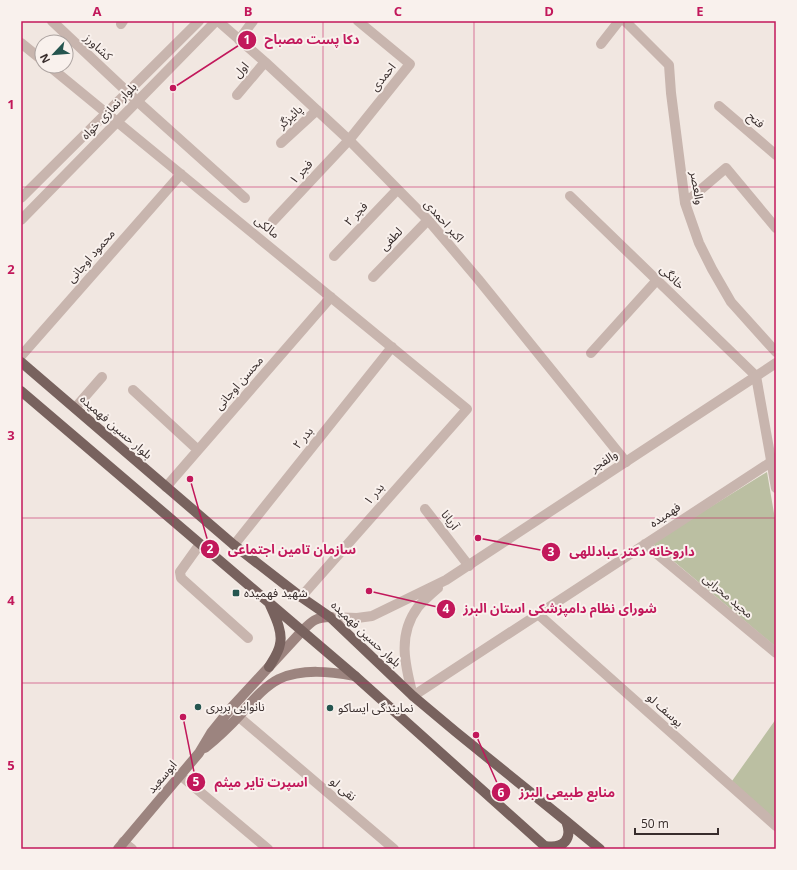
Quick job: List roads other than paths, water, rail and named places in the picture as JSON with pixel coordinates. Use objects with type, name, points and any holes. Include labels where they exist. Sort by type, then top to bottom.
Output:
[{"type":"main road","name":"بلوار حسین فهمیده","points":[[21,362],[234,545],[301,597],[330,617],[413,696],[600,849]]},
{"type":"main road","points":[[21,391],[355,676],[546,848],[554,848],[562,845],[568,838],[569,829],[566,821]]},
{"type":"main road","points":[[269,667],[280,644],[280,630],[270,603]]},
{"type":"main road","name":"ابوسعید","points":[[120,846],[199,753],[211,733],[232,707],[302,631],[314,620],[323,617],[330,617]]},
{"type":"main road","points":[[199,753],[217,738],[264,689],[278,679],[287,676],[314,672],[328,672],[355,676]]},
{"type":"street","name":"کشاورز","points":[[52,21],[137,101],[245,198]]},
{"type":"street","name":"بلوار نمازی خواه","points":[[21,198],[199,21]]},
{"type":"street","name":"بلوار نمازی خواه","points":[[21,220],[217,21]]},
{"type":"street","name":"اکبر احمدی","points":[[217,21],[265,62],[349,140],[428,220],[478,279],[626,462]]},
{"type":"street","points":[[240,40],[253,21]]},
{"type":"street","name":"احمدی","points":[[349,140],[410,64],[358,21]]},
{"type":"street","points":[[601,44],[619,21]]},
{"type":"street","name":"والعصر","points":[[625,21],[669,65],[671,93],[685,203],[699,243],[731,302],[776,352]]},
{"type":"street","points":[[21,42],[34,53]]},
{"type":"street","name":"اول","points":[[237,94],[265,62]]},
{"type":"street","name":"مالکی","points":[[60,74],[467,409]]},
{"type":"street","name":"فتح","points":[[719,106],[776,155]]},
{"type":"street","name":"پائیزگر","points":[[281,143],[317,110]]},
{"type":"street","name":"فجر ۱","points":[[273,221],[349,140]]},
{"type":"street","points":[[685,203],[726,168],[776,228]]},
{"type":"street","name":"محمود اوجانی","points":[[21,356],[181,174]]},
{"type":"street","name":"فجر ۲","points":[[334,256],[397,190]]},
{"type":"street","name":"خانگی","points":[[570,196],[756,376]]},
{"type":"street","name":"لطفی","points":[[373,277],[428,220]]},
{"type":"street","points":[[591,353],[657,280]]},
{"type":"street","name":"محسن اوجانی","points":[[166,487],[331,297]]},
{"type":"street","name":"بدر ۲","points":[[234,545],[392,348]]},
{"type":"street","name":"والفجر","points":[[446,580],[776,363]]},
{"type":"street","points":[[756,376],[776,488]]},
{"type":"street","points":[[75,408],[102,377]]},
{"type":"street","points":[[133,390],[198,450]]},
{"type":"street","name":"بدر ۱","points":[[301,597],[467,409]]},
{"type":"street","name":"فهمیده","points":[[413,696],[771,462]]},
{"type":"street","name":"آریانا","points":[[425,509],[468,566]]},
{"type":"street","points":[[200,544],[180,572],[181,578],[248,638]]},
{"type":"street","name":"مجید محرابی","points":[[645,544],[776,653]]},
{"type":"street","points":[[330,617],[357,618],[372,616],[446,580]]},
{"type":"street","points":[[413,696],[406,668],[405,657],[405,644],[408,627],[418,608],[446,580]]},
{"type":"street","name":"یوسف لو","points":[[538,614],[776,826]]},
{"type":"street","name":"نقی لو","points":[[238,717],[394,849]]},
{"type":"street","points":[[180,775],[268,849]]},
{"type":"street","points":[[120,846],[132,849]]},
{"type":"place","name":"دکا پست مصباح","points":[[173,88]]},
{"type":"place","name":"سازمان تامین اجتماعی","points":[[190,479]]},
{"type":"place","name":"داروخانه دکتر عبادللهی","points":[[478,538]]},
{"type":"place","name":"شورای نظام دامپزشکی استان البرز","points":[[369,591]]},
{"type":"place","name":"شهید فهمیده","points":[[236,593]]},
{"type":"place","name":"نانوایی بربری","points":[[198,707]]},
{"type":"place","name":"نمایندگی ایساکو","points":[[330,708]]},
{"type":"place","name":"اسپرت تایر میثم","points":[[183,717]]},
{"type":"place","name":"منابع طبیعی البرز","points":[[476,735]]}]
